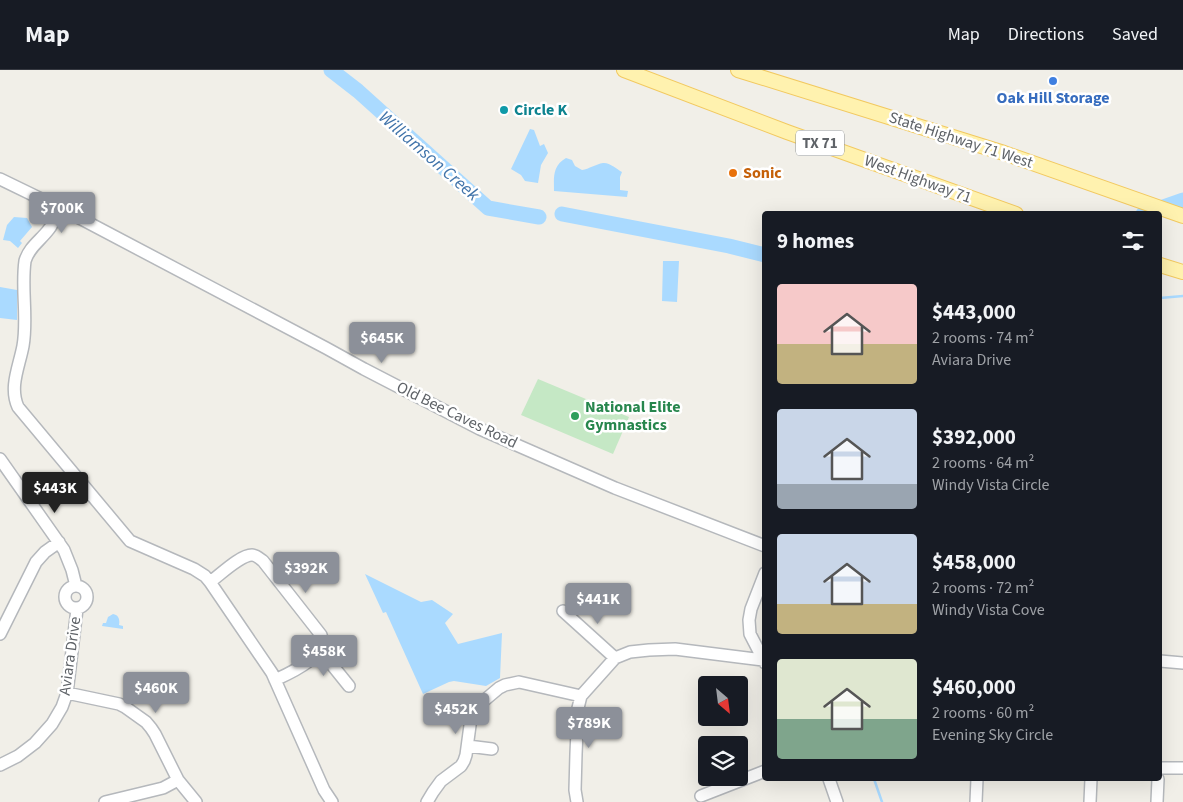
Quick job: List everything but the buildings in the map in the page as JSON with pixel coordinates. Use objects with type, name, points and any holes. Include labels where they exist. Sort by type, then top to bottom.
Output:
[{"type":"main road","name":"West Highway 71","points":[[624,70],[787,132],[1008,211]]},
{"type":"main road","name":"State Highway 71 West","points":[[738,70],[1004,153],[1183,216]]},
{"type":"main road","points":[[1162,266],[1183,272]]},
{"type":"street","name":"Old Bee Caves Road","points":[[0,179],[58,213],[326,348],[480,429],[616,488],[762,545]]},
{"type":"street","points":[[58,213],[41,226],[35,235],[33,246],[26,256],[24,268],[24,339],[14,392],[18,407],[130,542],[194,569],[205,576],[210,582],[258,652],[274,680],[324,790],[332,802]]},
{"type":"street","name":"Aviara Drive","points":[[0,765],[18,756],[35,743],[58,715],[67,693],[77,609],[67,605],[64,595],[70,587],[76,586],[69,559],[59,542],[1,463]]},
{"type":"street","points":[[0,634],[36,562],[45,552],[59,542]]},
{"type":"street","points":[[210,582],[242,558],[250,555],[258,557],[321,635],[323,642],[320,650],[295,671],[274,680]]},
{"type":"street","points":[[762,581],[751,609],[749,620],[750,634],[762,658]]},
{"type":"street","points":[[563,611],[615,658]]},
{"type":"street","points":[[577,802],[575,790],[576,754],[578,708],[581,696],[615,658],[630,652],[675,649],[762,662]]},
{"type":"street","points":[[320,650],[349,686]]},
{"type":"street","points":[[1162,661],[1183,663]]},
{"type":"street","points":[[427,802],[441,781],[461,766],[466,755],[474,709],[499,688],[519,682],[581,696]]},
{"type":"street","points":[[67,693],[119,704],[146,722],[155,734],[178,780],[196,802]]},
{"type":"street","points":[[468,746],[492,749]]},
{"type":"street","points":[[1162,768],[1183,768]]},
{"type":"street","points":[[702,796],[762,772]]},
{"type":"street","points":[[105,802],[163,788],[178,780]]},
{"type":"street","points":[[830,781],[837,802]]},
{"type":"street","points":[[976,802],[977,781]]},
{"type":"street","points":[[1090,802],[1091,781]]},
{"type":"street","points":[[1157,802],[1158,781]]},
{"type":"green space","name":"National Elite Gymnastics","points":[[538,379],[629,417],[613,454],[521,415]]},
{"type":"water","points":[[530,129],[534,130],[540,146],[544,144],[548,153],[541,165],[538,183],[525,181],[521,175],[511,169]]},
{"type":"water","points":[[566,158],[572,160],[575,166],[582,170],[603,163],[622,172],[620,190],[628,191],[627,197],[554,191],[556,169],[561,161]]},
{"type":"water","points":[[14,217],[27,218],[32,227],[20,241],[22,243],[18,248],[10,241],[3,240],[7,225]]},
{"type":"water","points":[[663,261],[679,261],[677,302],[662,301]]},
{"type":"water","points":[[0,287],[17,290],[17,320],[0,318]]},
{"type":"water","points":[[365,574],[421,602],[432,600],[453,614],[445,623],[458,644],[502,633],[500,678],[486,686],[454,681],[449,682],[423,694],[386,612],[383,613]]},
{"type":"water","points":[[113,614],[118,617],[119,625],[123,626],[123,629],[102,626],[103,623],[106,623],[108,617]]},
{"type":"waterway","name":"Williamson Creek","points":[[331,70],[358,91],[488,208],[539,217]]},
{"type":"waterway","name":"Williamson Creek","points":[[1152,211],[1183,200]]},
{"type":"waterway","name":"Williamson Creek","points":[[562,214],[729,246],[762,254]]},
{"type":"waterway","points":[[1162,298],[1183,296]]},
{"type":"waterway","points":[[875,781],[882,802]]},
{"type":"place","name":"Oak Hill Storage","points":[[1053,81]]},
{"type":"place","name":"Circle K","points":[[504,110]]},
{"type":"place","name":"Sonic","points":[[733,173]]},
{"type":"place","name":"National Elite Gymnastics","points":[[575,416]]}]
